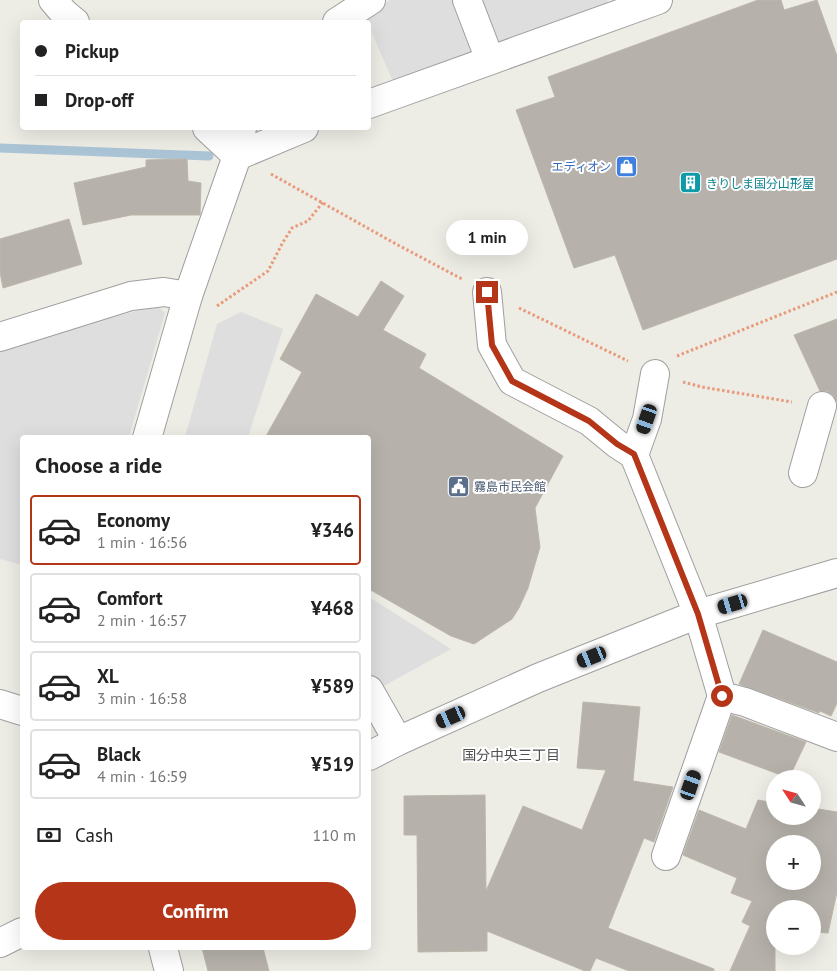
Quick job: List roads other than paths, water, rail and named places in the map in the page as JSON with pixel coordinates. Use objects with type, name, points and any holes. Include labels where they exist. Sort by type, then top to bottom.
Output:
[{"type":"street","points":[[53,0],[64,13],[73,20]]},
{"type":"street","points":[[340,20],[371,0]]},
{"type":"street","points":[[467,0],[490,60]]},
{"type":"street","points":[[371,103],[658,0]]},
{"type":"street","points":[[209,130],[237,156]]},
{"type":"street","points":[[148,435],[188,296],[237,156],[242,130]]},
{"type":"street","points":[[237,156],[299,130]]},
{"type":"street","points":[[0,337],[131,296],[164,292],[188,296]]},
{"type":"street","points":[[487,292],[492,345],[512,381],[589,421],[617,444],[634,454],[698,614],[722,696],[666,856]]},
{"type":"street","points":[[634,454],[647,419],[655,374]]},
{"type":"street","points":[[804,472],[822,406]]},
{"type":"street","points":[[371,755],[538,678],[698,614],[837,573]]},
{"type":"street","points":[[371,694],[398,741]]},
{"type":"street","points":[[722,696],[745,702],[837,737]]},
{"type":"street","points":[[0,704],[20,710]]},
{"type":"street","points":[[0,943],[20,933]]},
{"type":"street","points":[[164,950],[170,971]]},
{"type":"waterway","points":[[0,148],[209,156]]},
{"type":"place","name":"エディオン","points":[[627,166]]},
{"type":"place","name":"きりしま国分山形屋","points":[[690,183]]},
{"type":"place","name":"霧島市民会館","points":[[458,486]]},
{"type":"district","name":"国分中央三丁目","points":[[511,755]]}]
